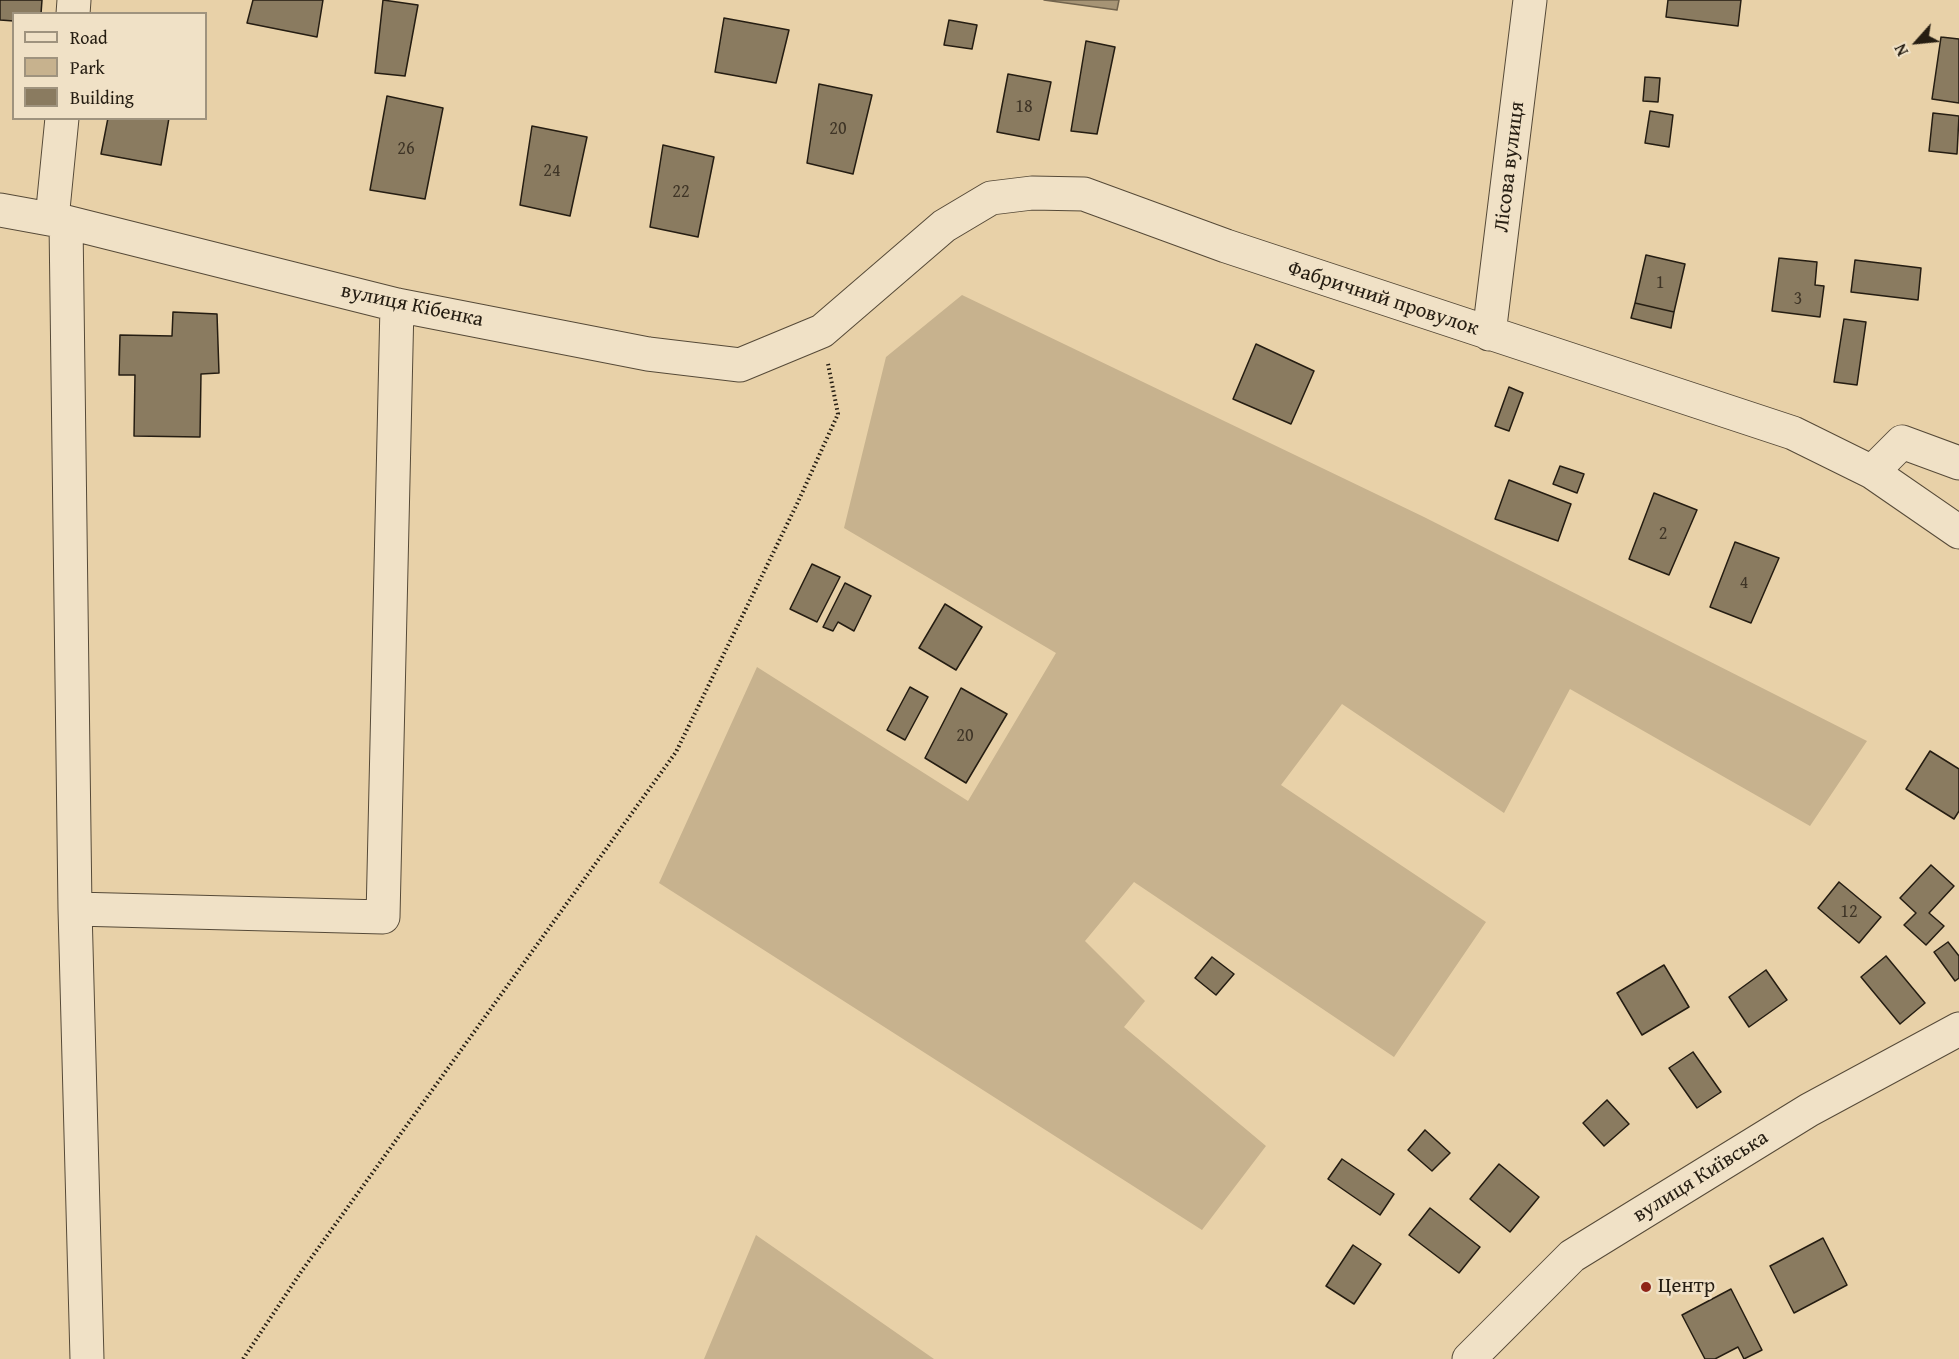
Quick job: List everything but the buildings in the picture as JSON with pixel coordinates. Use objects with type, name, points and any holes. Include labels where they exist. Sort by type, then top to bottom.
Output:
[{"type":"street","name":"Лісова вулиця","points":[[1490,334],[1530,0]]},
{"type":"street","points":[[62,120],[59,220],[87,1359]]},
{"type":"street","name":"Фабричний провулок","points":[[822,331],[944,226],[991,198],[1032,193],[1084,194],[1226,246],[1793,433],[1872,472],[1959,531]]},
{"type":"street","name":"вулиця Кібенка","points":[[0,210],[59,220],[397,305],[648,354],[740,365],[822,331]]},
{"type":"street","points":[[75,909],[383,917],[397,305]]},
{"type":"street","points":[[1872,472],[1902,442],[1959,463]]},
{"type":"street","name":"вулиця Київська","points":[[1469,1359],[1572,1256],[1809,1110],[1959,1029]]},
{"type":"path","points":[[243,1359],[315,1253],[676,752],[797,504],[838,414],[822,331]]},
{"type":"green space","points":[[962,295],[1424,517],[1867,741],[1810,826],[1570,689],[1504,813],[1342,704],[1281,785],[1486,922],[1394,1057],[1134,882],[1085,941],[1145,1001],[1124,1027],[1266,1146],[1202,1230],[659,883],[757,667],[968,801],[1056,653],[844,528],[886,357]]},
{"type":"green space","points":[[756,1235],[934,1359],[704,1359]]},
{"type":"shaded area","points":[[1044,0],[1119,0],[1117,10]]},
{"type":"place","name":"Центр","points":[[1646,1287]]}]
